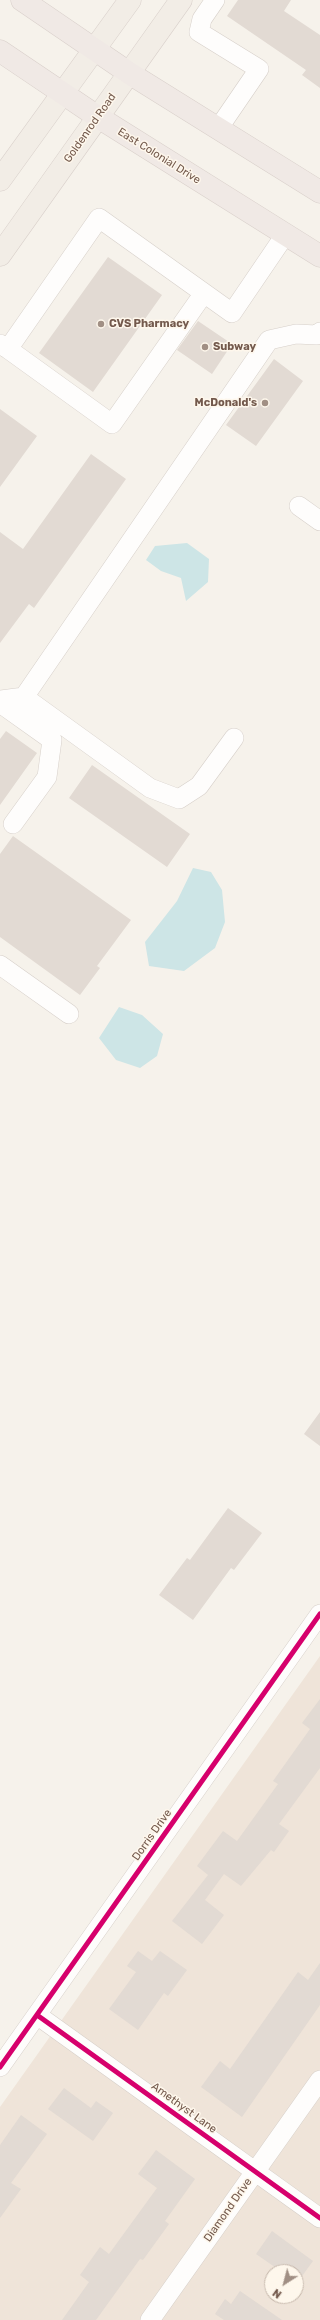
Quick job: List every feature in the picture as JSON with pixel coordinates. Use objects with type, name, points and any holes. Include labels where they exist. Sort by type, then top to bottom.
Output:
[{"type":"highway","points":[[22,0],[93,50],[320,192]]},
{"type":"highway","name":"East Colonial Drive","points":[[0,51],[98,117],[320,256]]},
{"type":"main road","points":[[0,180],[130,0]]},
{"type":"main road","name":"Goldenrod Road","points":[[0,255],[181,0]]},
{"type":"street","points":[[215,0],[202,19],[199,32],[259,69],[218,129]]},
{"type":"street","points":[[204,293],[112,424],[4,346],[99,218],[232,312],[285,235]]},
{"type":"street","points":[[24,697],[269,340],[296,334],[319,333]]},
{"type":"street","points":[[299,506],[320,521]]},
{"type":"street","points":[[0,701],[24,697],[150,788],[179,799],[199,786],[234,738]]},
{"type":"street","points":[[0,701],[52,740],[46,777],[13,824]]},
{"type":"street","points":[[0,965],[69,1014]]},
{"type":"street","name":"Dorris Drive","points":[[0,2067],[320,1614]]},
{"type":"street","name":"Amethyst Lane","points":[[37,2015],[320,2218]]},
{"type":"street","name":"Diamond Drive","points":[[150,2320],[320,2080]]},
{"type":"shaded area","points":[[320,1656],[320,2320],[0,2320],[0,2107]]},
{"type":"water","points":[[187,543],[209,559],[208,582],[186,601],[181,578],[161,571],[146,560],[155,546]]},
{"type":"water","points":[[193,868],[211,872],[222,890],[225,922],[215,948],[184,971],[149,966],[145,942],[177,901]]},
{"type":"water","points":[[119,1007],[142,1015],[163,1034],[157,1056],[140,1068],[116,1060],[99,1038]]},
{"type":"building","points":[[238,0],[291,0],[284,11],[320,35],[320,88],[302,75],[306,70],[227,16]]},
{"type":"building","name":"CVS Pharmacy","points":[[108,257],[162,295],[93,392],[39,353]]},
{"type":"building","name":"Subway","points":[[198,321],[232,344],[212,374],[177,350]]},
{"type":"building","name":"McDonald's","points":[[274,359],[303,381],[256,446],[226,425]]},
{"type":"building","points":[[0,409],[37,436],[0,487]]},
{"type":"building","points":[[91,454],[126,479],[34,608],[29,604],[0,643],[0,532],[23,549]]},
{"type":"building","points":[[6,731],[37,753],[0,805],[0,739]]},
{"type":"building","points":[[92,765],[190,834],[167,867],[69,798]]},
{"type":"building","points":[[13,836],[131,920],[97,966],[100,968],[80,995],[0,937],[0,854]]},
{"type":"building","points":[[320,1412],[320,1446],[304,1434]]},
{"type":"building","points":[[228,1508],[262,1533],[234,1570],[231,1568],[193,1620],[159,1595],[187,1558],[190,1560]]},
{"type":"building","points":[[320,1699],[320,1768],[279,1824],[289,1831],[274,1852],[271,1850],[241,1886],[224,1874],[205,1900],[224,1915],[202,1944],[172,1921],[208,1875],[197,1866],[223,1831],[237,1841],[278,1784],[273,1781],[310,1729],[302,1723]]},
{"type":"building","points":[[138,1951],[152,1961],[160,1951],[187,1970],[168,1996],[164,1993],[138,2030],[109,2009],[136,1972],[127,1966]]},
{"type":"building","points":[[320,1963],[320,2005],[242,2117],[201,2087],[220,2061],[230,2069],[298,1972],[308,1980]]},
{"type":"building","points":[[64,2088],[91,2108],[96,2101],[113,2113],[93,2141],[48,2109]]},
{"type":"building","points":[[21,2115],[47,2134],[11,2183],[21,2189],[0,2218],[0,2145]]},
{"type":"building","points":[[156,2150],[195,2179],[165,2221],[169,2224],[143,2260],[140,2259],[96,2320],[62,2320],[89,2282],[80,2275],[100,2247],[109,2254],[157,2188],[138,2174]]},
{"type":"building","points":[[272,2231],[313,2261],[304,2273],[304,2264],[270,2264],[256,2254]]},
{"type":"building","points":[[240,2291],[282,2320],[224,2320],[215,2314],[225,2299],[231,2304]]},
{"type":"cycle path","points":[[0,2067],[320,1614]]},
{"type":"cycle path","points":[[37,2015],[320,2218]]},
{"type":"place","name":"CVS Pharmacy","points":[[101,324]]},
{"type":"place","name":"Subway","points":[[205,347]]},
{"type":"place","name":"McDonald's","points":[[265,403]]}]
